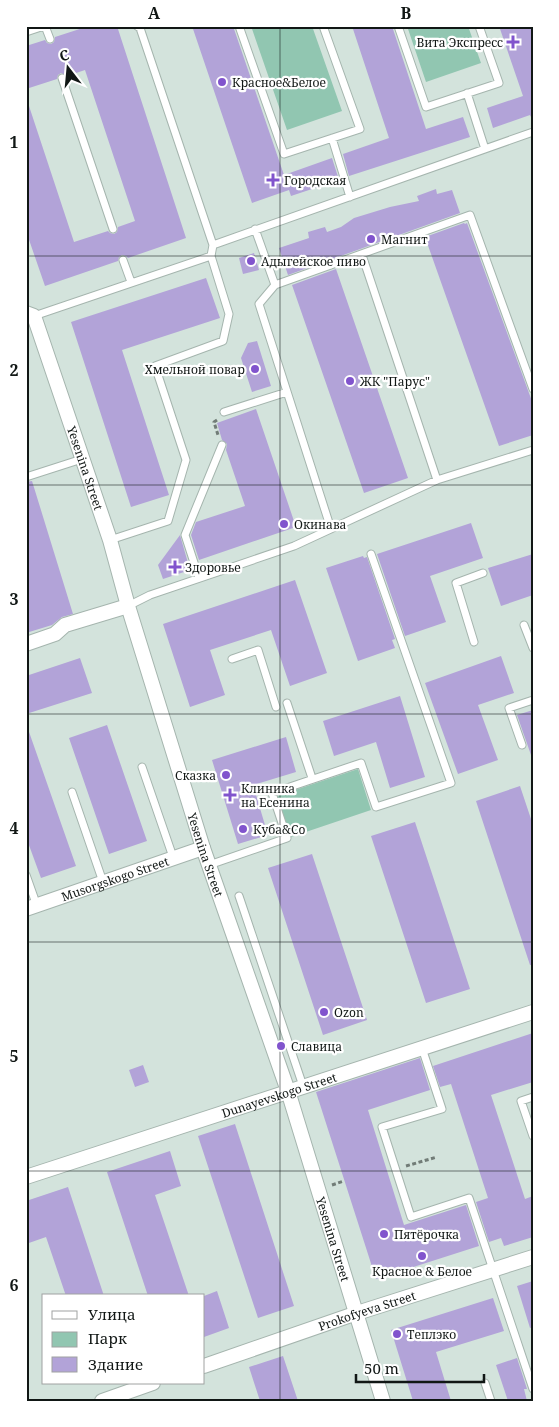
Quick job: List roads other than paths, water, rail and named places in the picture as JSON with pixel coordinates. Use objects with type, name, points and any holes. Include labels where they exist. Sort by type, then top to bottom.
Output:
[{"type":"street","name":"Yesenina Street","points":[[30,314],[110,540],[128,606],[203,848],[288,1091],[383,1401]]},
{"type":"street","points":[[26,644],[55,634],[65,625],[128,606]]},
{"type":"street","name":"Musorgskogo Street","points":[[31,908],[203,848]]},
{"type":"street","name":"Dunayevskogo Street","points":[[26,1177],[533,1012]]},
{"type":"street","name":"Prokofyeva Street","points":[[205,1366],[357,1313],[533,1257]]},
{"type":"street","points":[[102,1401],[150,1384]]},
{"type":"lane","points":[[27,30],[45,26],[50,39]]},
{"type":"lane","points":[[110,540],[168,521],[186,460],[155,366],[223,340],[229,314],[211,256],[213,245],[138,26]]},
{"type":"lane","points":[[239,26],[284,154],[360,129],[323,26]]},
{"type":"lane","points":[[398,26],[426,107],[499,83],[479,26]]},
{"type":"lane","points":[[62,78],[113,229]]},
{"type":"lane","points":[[467,93],[485,149]]},
{"type":"lane","points":[[213,245],[533,132]]},
{"type":"lane","points":[[332,138],[350,197]]},
{"type":"lane","points":[[330,529],[259,304],[275,285],[470,215],[533,389]]},
{"type":"lane","points":[[255,229],[275,285]]},
{"type":"lane","points":[[362,255],[438,480]]},
{"type":"lane","points":[[30,314],[211,256]]},
{"type":"lane","points":[[123,260],[131,282]]},
{"type":"lane","points":[[224,412],[287,392]]},
{"type":"lane","points":[[199,578],[185,535],[222,445]]},
{"type":"lane","points":[[128,606],[150,595],[294,546],[438,480],[533,450]]},
{"type":"lane","points":[[26,477],[82,459]]},
{"type":"lane","points":[[209,864],[287,838],[272,792],[312,778],[361,763],[376,807],[451,783],[371,554]]},
{"type":"lane","points":[[474,642],[456,583],[483,573]]},
{"type":"lane","points":[[524,625],[533,648]]},
{"type":"lane","points":[[232,658],[258,650],[276,707]]},
{"type":"lane","points":[[522,745],[509,708],[533,700]]},
{"type":"lane","points":[[287,703],[312,778]]},
{"type":"lane","points":[[142,767],[173,858]]},
{"type":"lane","points":[[72,792],[103,882]]},
{"type":"lane","points":[[26,875],[31,908]]},
{"type":"lane","points":[[239,896],[303,1086]]},
{"type":"lane","points":[[422,1048],[442,1109],[382,1127],[395,1169],[411,1217],[469,1198],[533,1389]]},
{"type":"lane","points":[[533,1097],[520,1101],[533,1136]]},
{"type":"lane","points":[[485,1383],[491,1401]]},
{"type":"place","name":"Вита Экспресс","points":[[513,42]]},
{"type":"place","name":"Красное&Белое","points":[[222,82]]},
{"type":"place","name":"Городская","points":[[273,180]]},
{"type":"place","name":"Магнит","points":[[371,239]]},
{"type":"place","name":"Адыгейское пиво","points":[[251,261]]},
{"type":"place","name":"Хмельной повар","points":[[255,369]]},
{"type":"place","name":"ЖК \"Парус\"","points":[[350,381]]},
{"type":"place","name":"Окинава","points":[[284,524]]},
{"type":"place","name":"Здоровье","points":[[175,567]]},
{"type":"place","name":"Сказка","points":[[226,775]]},
{"type":"place","name":"Клиника на Есенина","points":[[230,795]]},
{"type":"place","name":"Куба&Co","points":[[243,829]]},
{"type":"place","name":"Ozon","points":[[324,1012]]},
{"type":"place","name":"Славица","points":[[281,1046]]},
{"type":"place","name":"Пятёрочка","points":[[384,1234]]},
{"type":"place","name":"Красное & Белое","points":[[422,1256]]},
{"type":"place","name":"Теплэко","points":[[397,1334]]}]
